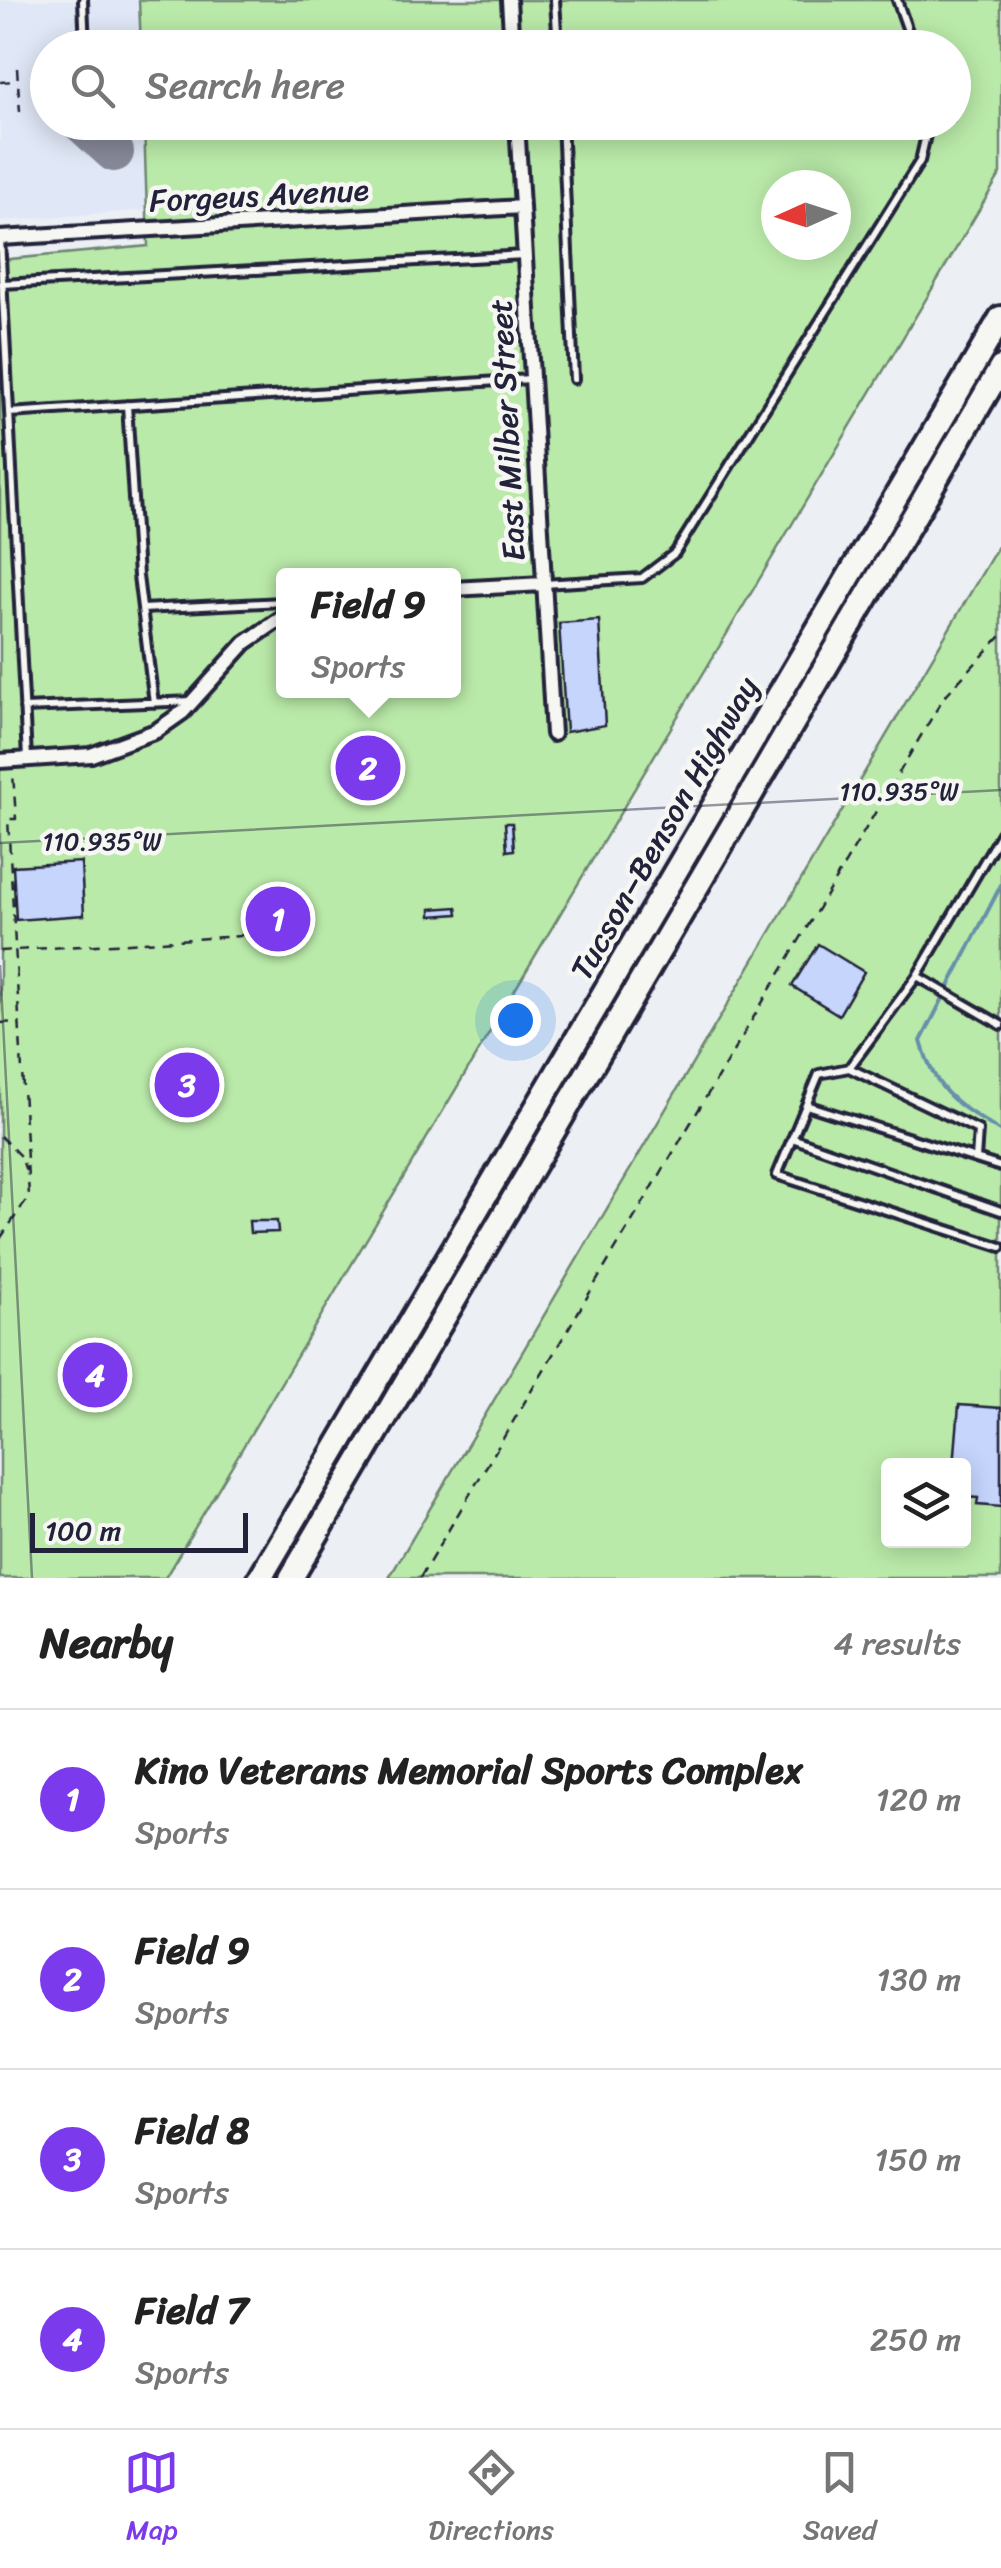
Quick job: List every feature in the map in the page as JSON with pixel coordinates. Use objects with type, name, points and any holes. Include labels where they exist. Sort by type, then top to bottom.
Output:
[{"type":"highway","name":"Tucson–Benson Highway","points":[[260,1578],[1001,318]]},
{"type":"highway","name":"Tucson–Benson Highway","points":[[291,1578],[1001,368]]},
{"type":"street","points":[[509,0],[511,30]]},
{"type":"street","name":"East Milber Street","points":[[518,140],[553,734]]},
{"type":"street","name":"Forgeus Avenue","points":[[0,237],[522,207]]},
{"type":"street","points":[[461,589],[543,584]]},
{"type":"street","points":[[0,761],[91,755],[156,731],[194,701],[245,643],[276,621]]},
{"type":"lane","points":[[83,0],[85,30]]},
{"type":"lane","points":[[556,0],[557,30]]},
{"type":"lane","points":[[897,0],[908,30]]},
{"type":"lane","points":[[563,140],[574,379]]},
{"type":"lane","points":[[543,584],[642,578],[675,552],[920,161],[925,140]]},
{"type":"lane","points":[[0,237],[27,760]]},
{"type":"lane","points":[[2,284],[525,255]]},
{"type":"lane","points":[[9,413],[531,379]]},
{"type":"lane","points":[[126,405],[142,609],[154,703]]},
{"type":"lane","points":[[142,609],[276,602]]},
{"type":"lane","points":[[24,708],[194,701]]},
{"type":"lane","points":[[848,1068],[917,976],[1001,833]]},
{"type":"lane","points":[[917,976],[1001,1025]]},
{"type":"lane","points":[[976,1159],[978,1130],[848,1068],[819,1074],[776,1175],[1001,1247]]},
{"type":"lane","points":[[806,1105],[1001,1167]]},
{"type":"lane","points":[[792,1138],[1001,1211]]},
{"type":"path","points":[[17,68],[20,112]]},
{"type":"path","points":[[0,82],[18,81]]},
{"type":"path","points":[[420,1578],[944,697],[1001,636]]},
{"type":"path","points":[[0,1240],[29,1196],[8,819],[16,819],[13,771]]},
{"type":"path","points":[[0,951],[240,936],[275,911]]},
{"type":"path","points":[[0,1023],[19,1022]]},
{"type":"path","points":[[0,1136],[21,1157],[28,1177]]},
{"type":"shaded area","points":[[0,0],[139,0],[140,30],[30,30],[30,140],[145,140],[147,210],[0,221]]},
{"type":"green space","points":[[139,0],[1001,0],[1001,173],[165,1578],[0,1578],[0,260],[148,246],[145,140],[971,140],[971,30],[140,30]]},
{"type":"green space","points":[[1001,541],[1001,1578],[389,1578]]},
{"type":"building","points":[[599,620],[605,725],[566,732],[559,623]]},
{"type":"building","points":[[505,823],[512,823],[514,850],[507,851]]},
{"type":"building","points":[[81,862],[84,915],[16,920],[13,866]]},
{"type":"building","points":[[457,907],[458,914],[431,916],[431,909]]},
{"type":"building","points":[[818,944],[864,972],[839,1015],[792,986]]},
{"type":"building","points":[[249,1221],[277,1221],[278,1232],[250,1233]]},
{"type":"building","points":[[959,1405],[1001,1408],[1001,1507],[977,1505],[978,1498],[971,1498],[971,1458],[955,1458]]},
{"type":"waterway","points":[[1001,885],[921,1041],[941,1086],[960,1105],[1001,1132]]},
{"type":"taxiway","points":[[101,140],[114,152]]},
{"type":"place","name":"Field 9","points":[[368,768]]},
{"type":"place","name":"Kino Veterans Memorial Sports Complex","points":[[278,919]]},
{"type":"place","name":"Field 8","points":[[187,1085]]},
{"type":"place","name":"Field 7","points":[[95,1375]]}]
